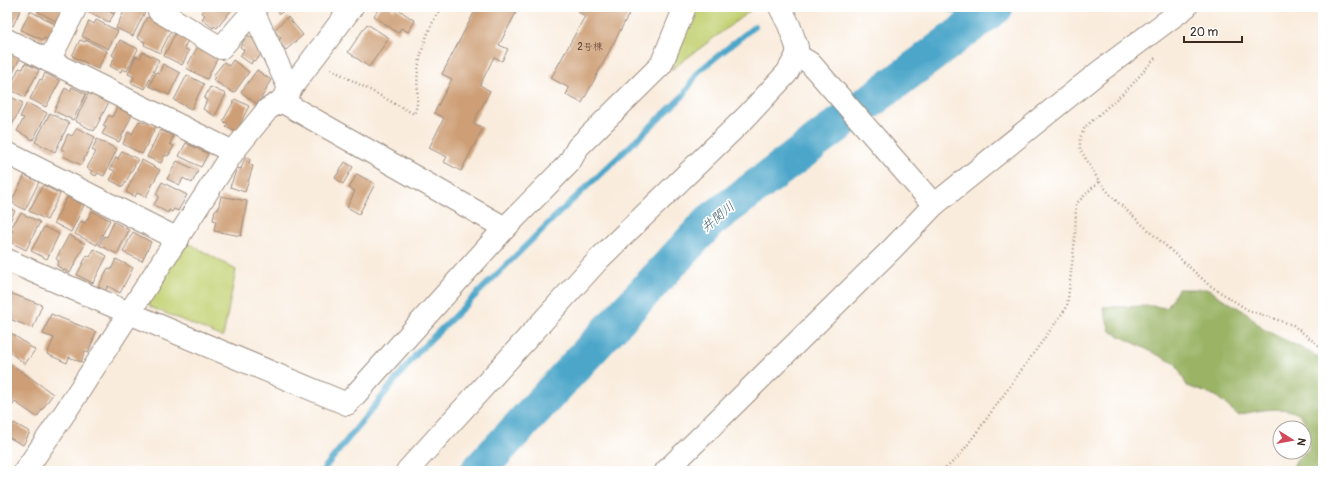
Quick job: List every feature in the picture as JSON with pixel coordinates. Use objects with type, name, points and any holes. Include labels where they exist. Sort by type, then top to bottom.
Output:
[{"type":"street","points":[[49,61],[76,7]]},
{"type":"street","points":[[25,471],[234,152],[268,109],[286,96],[352,7]]},
{"type":"street","points":[[7,260],[129,313],[347,404],[505,228],[569,163],[578,147],[661,65],[684,7]]},
{"type":"street","points":[[780,7],[803,59],[932,202]]},
{"type":"street","points":[[666,471],[893,248],[932,202],[1099,72],[1186,7]]},
{"type":"street","points":[[252,9],[286,96],[505,228]]},
{"type":"street","points":[[159,11],[222,48],[252,9]]},
{"type":"street","points":[[7,40],[234,152]]},
{"type":"street","points":[[407,471],[600,258],[638,219],[652,209],[771,91],[793,65],[803,59]]},
{"type":"street","points":[[7,153],[178,239]]},
{"type":"path","points":[[330,69],[414,114],[417,108],[416,84],[421,53],[427,35],[441,7]]},
{"type":"path","points":[[1156,57],[1130,87],[1085,127],[1080,138],[1080,149],[1099,181],[1113,198],[1209,285],[1248,310],[1293,325],[1323,348]]},
{"type":"path","points":[[943,471],[960,454],[1067,307],[1076,204],[1099,181]]},
{"type":"green space","points":[[694,7],[755,7],[671,70]]},
{"type":"green space","points":[[187,242],[236,270],[223,337],[150,307],[148,299]]},
{"type":"green space","points":[[1178,289],[1209,289],[1247,313],[1263,329],[1323,359],[1323,471],[1292,471],[1296,460],[1312,460],[1312,420],[1303,420],[1301,416],[1294,412],[1275,409],[1255,411],[1238,415],[1216,396],[1187,386],[1176,364],[1110,331],[1103,307],[1152,306],[1167,308]]},
{"type":"building","points":[[7,7],[22,7],[13,26],[7,23]]},
{"type":"building","points":[[39,7],[58,7],[63,9],[57,22],[37,11]]},
{"type":"building","points":[[89,7],[100,7],[114,14],[109,22],[87,11]]},
{"type":"building","points":[[102,7],[117,7],[114,14]]},
{"type":"building","points":[[126,7],[134,7],[145,12],[133,36],[116,28]]},
{"type":"building","points":[[206,7],[234,7],[217,28],[214,26],[213,28],[202,19],[205,15],[202,13]]},
{"type":"building","points":[[273,7],[287,7],[280,14]]},
{"type":"building","points":[[380,7],[390,7],[394,10],[395,7],[415,21],[408,32],[401,28],[398,33],[374,16]]},
{"type":"building","points":[[477,7],[519,7],[499,45],[508,49],[502,61],[494,57],[480,85],[490,91],[473,123],[483,128],[461,171],[444,162],[447,157],[429,148],[444,118],[434,113],[452,79],[442,74]]},
{"type":"building","points":[[581,7],[627,7],[631,10],[582,103],[566,95],[569,88],[551,78],[585,16],[578,12]]},
{"type":"building","points":[[30,11],[55,24],[48,39],[44,38],[43,40],[21,30]]},
{"type":"building","points":[[147,17],[172,29],[160,53],[144,45],[145,42],[137,38]]},
{"type":"building","points":[[288,17],[303,35],[286,50],[278,41],[281,38],[274,30]]},
{"type":"building","points":[[96,20],[118,31],[108,49],[82,36],[89,21],[94,24]]},
{"type":"building","points":[[367,24],[389,38],[369,67],[348,52]]},
{"type":"building","points":[[175,34],[188,40],[184,48],[189,51],[182,65],[164,56]]},
{"type":"building","points":[[247,35],[261,44],[264,50],[256,61],[253,60],[251,64],[240,56],[244,50],[240,47]]},
{"type":"building","points":[[80,40],[85,42],[86,40],[107,51],[98,69],[72,56]]},
{"type":"building","points":[[120,40],[138,49],[127,71],[122,69],[121,72],[110,66],[115,57],[112,55]]},
{"type":"building","points":[[198,46],[218,57],[207,79],[186,68]]},
{"type":"building","points":[[7,51],[20,58],[7,83]]},
{"type":"building","points":[[143,52],[159,60],[145,89],[131,83],[134,77],[128,74],[136,56],[140,58]]},
{"type":"building","points":[[233,60],[249,72],[234,93],[213,80],[215,77],[213,76],[224,62],[229,66]]},
{"type":"building","points":[[25,63],[39,70],[25,97],[9,89],[19,68],[23,69]]},
{"type":"building","points":[[163,64],[180,73],[169,95],[149,86],[156,72],[159,74]]},
{"type":"building","points":[[257,70],[271,80],[257,104],[241,92]]},
{"type":"building","points":[[45,73],[60,81],[46,107],[30,99],[40,79],[42,80]]},
{"type":"building","points":[[187,75],[204,84],[191,109],[174,100]]},
{"type":"building","points":[[72,87],[86,94],[73,120],[54,111],[65,88],[70,91]]},
{"type":"building","points":[[210,87],[226,94],[215,116],[203,109],[207,100],[204,99]]},
{"type":"building","points":[[90,90],[110,100],[94,131],[75,121]]},
{"type":"building","points":[[7,95],[23,103],[9,131],[7,130]]},
{"type":"building","points":[[235,99],[249,106],[236,132],[226,127],[228,124],[223,121]]},
{"type":"building","points":[[27,103],[47,113],[33,140],[17,131],[24,118],[20,117]]},
{"type":"building","points":[[117,107],[132,115],[119,142],[102,134],[106,127],[103,126],[109,115],[112,117]]},
{"type":"building","points":[[50,113],[69,123],[55,152],[35,142]]},
{"type":"building","points":[[139,121],[144,123],[146,121],[156,126],[142,154],[123,144],[128,132],[132,134]]},
{"type":"building","points":[[77,128],[95,137],[81,165],[63,156],[65,151],[61,149],[68,134],[72,136]]},
{"type":"building","points":[[160,130],[173,136],[170,144],[174,146],[168,156],[165,155],[161,163],[147,157]]},
{"type":"building","points":[[97,139],[117,149],[104,176],[98,173],[96,176],[90,173],[92,171],[87,168],[96,152],[92,150]]},
{"type":"building","points":[[186,143],[208,154],[201,167],[179,156]]},
{"type":"building","points":[[122,151],[138,159],[123,187],[110,180],[115,171],[110,169],[116,157],[118,159]]},
{"type":"building","points":[[245,157],[250,159],[249,164],[253,166],[245,192],[230,187],[237,168],[241,169]]},
{"type":"building","points":[[142,160],[160,170],[146,197],[137,193],[135,197],[126,192]]},
{"type":"building","points":[[177,161],[198,171],[192,183],[183,178],[180,185],[167,179]]},
{"type":"building","points":[[345,162],[353,167],[343,184],[335,178]]},
{"type":"building","points":[[357,174],[375,184],[359,214],[347,207],[355,191],[349,188]]},
{"type":"building","points":[[25,175],[39,182],[25,210],[11,202]]},
{"type":"building","points":[[162,182],[187,195],[178,211],[174,209],[172,212],[169,210],[168,213],[154,205],[159,196],[156,194]]},
{"type":"building","points":[[43,185],[60,194],[47,220],[29,211]]},
{"type":"building","points":[[221,196],[247,201],[241,236],[214,231],[216,221],[213,220],[215,210],[218,210]]},
{"type":"building","points":[[67,197],[84,205],[71,232],[54,223]]},
{"type":"building","points":[[7,207],[15,211],[7,227]]},
{"type":"building","points":[[92,211],[110,220],[97,245],[75,234],[81,221],[85,223]]},
{"type":"building","points":[[21,213],[40,222],[26,250],[8,241],[13,231],[10,229]]},
{"type":"building","points":[[114,222],[129,230],[117,254],[99,245],[104,236],[107,237]]},
{"type":"building","points":[[44,227],[59,234],[47,259],[31,251]]},
{"type":"building","points":[[133,232],[151,242],[142,261],[123,252]]},
{"type":"building","points":[[69,235],[85,244],[70,273],[57,266],[59,261],[56,259]]},
{"type":"building","points":[[94,249],[107,256],[93,283],[77,275],[87,255],[90,257]]},
{"type":"building","points":[[116,259],[133,268],[120,293],[108,286],[105,291],[98,287],[108,268],[111,270]]},
{"type":"building","points":[[7,292],[42,305],[33,328],[7,318]]},
{"type":"building","points":[[51,314],[96,332],[88,353],[85,351],[81,362],[69,357],[67,363],[47,354],[54,338],[43,334]]},
{"type":"building","points":[[7,330],[35,350],[25,364],[7,350]]},
{"type":"building","points":[[7,361],[53,394],[37,417],[15,402],[13,405],[7,401]]},
{"type":"building","points":[[14,423],[30,432],[23,445],[8,437]]},
{"type":"waterway","points":[[943,7],[981,19]]},
{"type":"waterway","name":"井関川","points":[[478,471],[710,221],[996,7]]},
{"type":"waterway","points":[[322,471],[419,351],[560,212],[683,96],[699,71],[755,26]]}]
